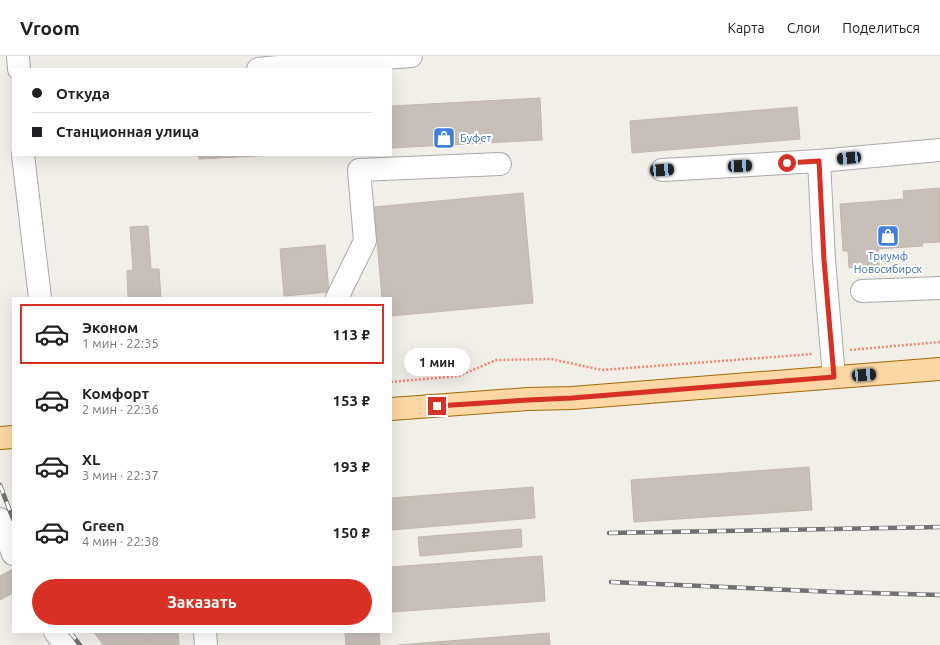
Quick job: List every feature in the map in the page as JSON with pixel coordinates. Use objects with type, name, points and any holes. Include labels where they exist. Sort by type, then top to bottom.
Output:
[{"type":"main road","points":[[392,409],[572,398],[940,369]]},
{"type":"main road","points":[[0,438],[12,437]]},
{"type":"street","points":[[18,56],[19,68]]},
{"type":"street","points":[[265,68],[329,59],[411,56]]},
{"type":"street","points":[[662,170],[819,161],[940,150]]},
{"type":"street","points":[[23,156],[40,297]]},
{"type":"street","points":[[819,161],[824,260],[834,377]]},
{"type":"street","points":[[337,297],[365,241],[360,170],[500,164]]},
{"type":"street","points":[[862,291],[940,288]]},
{"type":"street","points":[[0,519],[12,551]]},
{"type":"street","points":[[56,633],[66,645]]},
{"type":"street","points":[[205,633],[206,645]]},
{"type":"path","points":[[392,382],[459,376],[496,360],[551,359],[602,370],[940,342]]},
{"type":"building","points":[[540,98],[542,140],[392,148],[392,106]]},
{"type":"building","points":[[797,107],[800,139],[632,153],[630,121]]},
{"type":"building","points":[[198,156],[254,156],[199,159]]},
{"type":"building","points":[[940,188],[940,242],[922,243],[923,246],[878,249],[879,266],[849,268],[848,251],[843,251],[840,204],[904,199],[903,191]]},
{"type":"building","points":[[523,193],[533,303],[392,316],[392,297],[382,297],[374,207]]},
{"type":"building","points":[[148,226],[151,269],[159,269],[161,297],[128,297],[127,271],[133,270],[130,227]]},
{"type":"building","points":[[325,245],[329,292],[284,296],[280,249]]},
{"type":"building","points":[[809,467],[812,510],[634,522],[631,480]]},
{"type":"building","points":[[533,487],[535,518],[392,530],[392,498]]},
{"type":"building","points":[[521,529],[522,547],[420,556],[418,537]]},
{"type":"building","points":[[542,556],[545,601],[392,612],[392,567]]},
{"type":"building","points":[[12,570],[12,594],[0,600],[0,576]]},
{"type":"building","points":[[95,633],[158,633],[140,645],[103,645]]},
{"type":"building","points":[[158,633],[178,633],[179,645],[140,645]]},
{"type":"building","points":[[345,633],[379,633],[380,645],[346,645]]},
{"type":"building","points":[[549,633],[550,645],[398,645]]},
{"type":"railway","points":[[0,485],[12,516]]},
{"type":"railway","points":[[609,533],[940,527]]},
{"type":"railway","points":[[611,582],[940,595]]},
{"type":"railway","points":[[71,633],[80,645]]},
{"type":"place","name":"Буфет","points":[[444,138]]},
{"type":"place","name":"Триумф Новосибирск","points":[[888,236]]},
{"type":"route","points":[[437,406],[572,398],[834,377],[824,260],[819,161],[787,163]]}]
